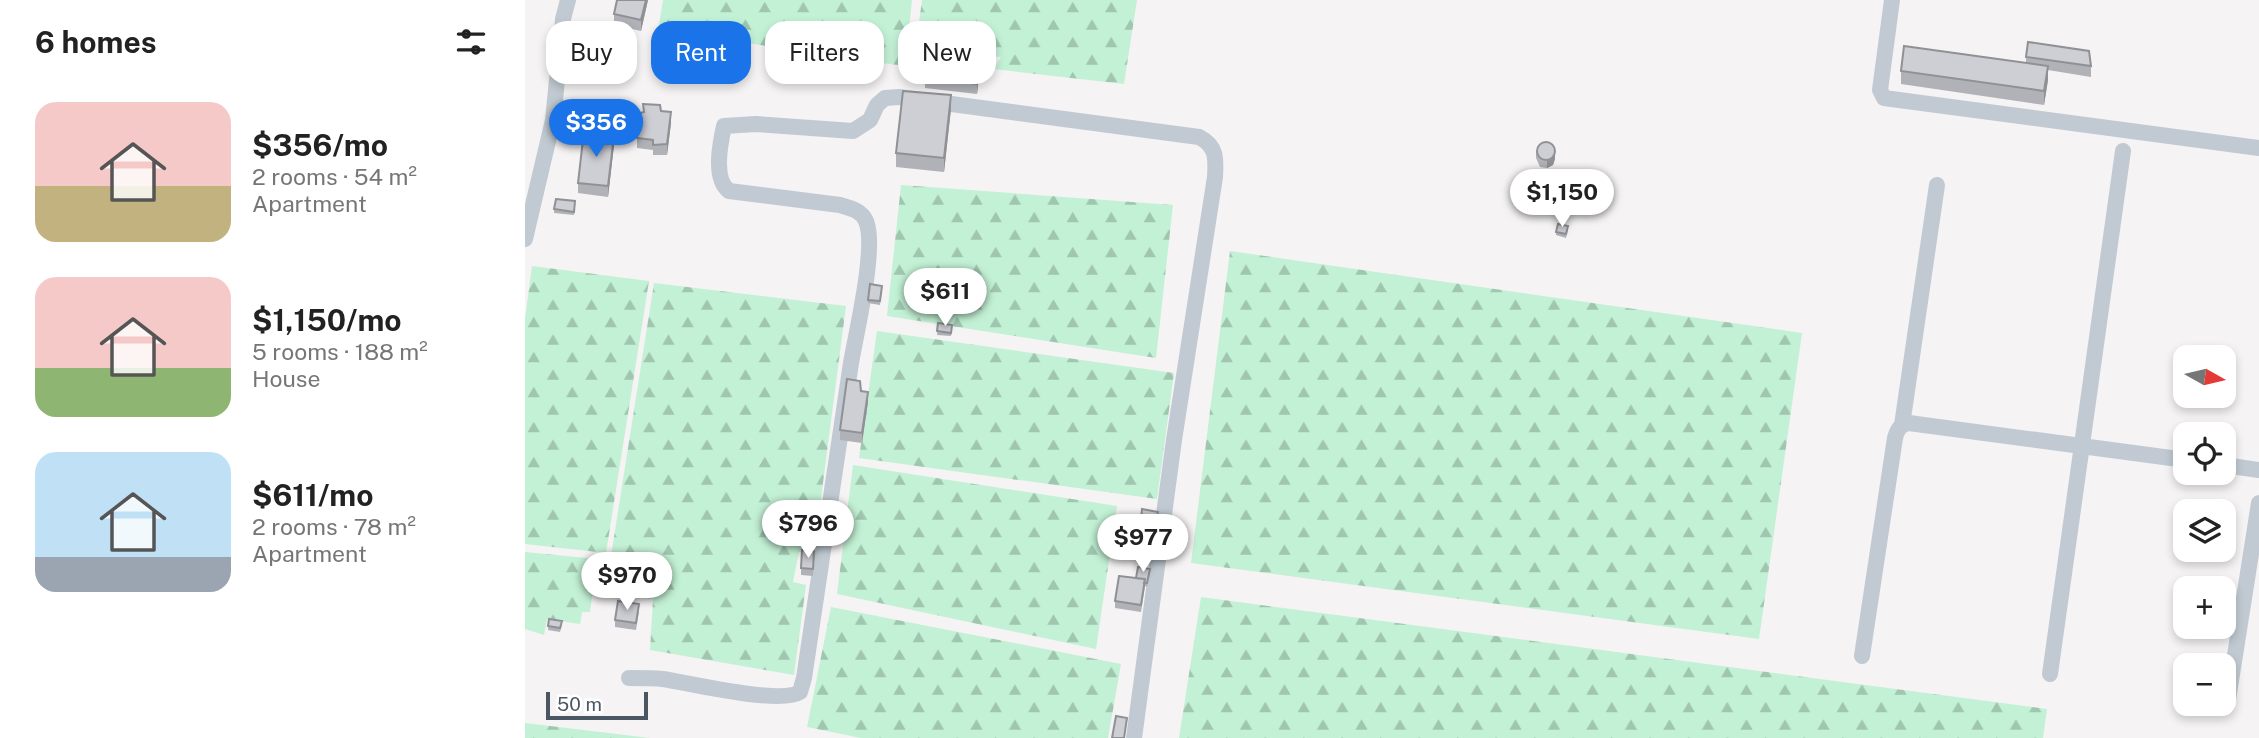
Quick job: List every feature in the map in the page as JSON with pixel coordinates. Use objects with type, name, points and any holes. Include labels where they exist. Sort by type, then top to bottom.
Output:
[{"type":"street","points":[[525,239],[553,120],[563,19],[568,0]]},
{"type":"street","points":[[1892,0],[1880,90],[1881,96],[1887,99],[2259,148]]},
{"type":"street","points":[[629,678],[660,679],[772,695],[794,696],[800,692],[851,360],[863,299],[869,243],[866,221],[855,209],[840,205],[729,191],[720,179],[720,146],[724,126],[756,124],[853,131],[870,120],[877,105],[885,98],[899,97],[1199,137],[1208,141],[1214,149],[1215,177],[1174,440],[1134,738]]},
{"type":"street","points":[[2050,674],[2123,151]]},
{"type":"street","points":[[1862,656],[1895,438],[1902,425],[1937,185]]},
{"type":"street","points":[[1902,425],[1909,423],[2173,458]]},
{"type":"street","points":[[2236,467],[2259,470]]},
{"type":"street","points":[[2235,653],[2259,503]]},
{"type":"green space","points":[[663,0],[912,0],[910,21],[898,21],[898,65],[884,63],[884,21],[765,21],[765,46],[751,44],[751,21],[660,21]]},
{"type":"green space","points":[[922,0],[1137,0],[1124,84],[996,69],[1001,57],[996,57],[996,21],[919,21]]},
{"type":"green space","points":[[901,185],[1173,205],[1156,358],[887,316]]},
{"type":"green space","points":[[1230,251],[1802,333],[1759,639],[1191,563]]},
{"type":"green space","points":[[532,266],[649,281],[606,553],[525,544],[525,319]]},
{"type":"green space","points":[[654,283],[846,306],[814,552],[799,552],[793,582],[806,585],[794,675],[650,650],[653,599],[605,594]]},
{"type":"green space","points":[[877,331],[1174,373],[1157,499],[859,458]]},
{"type":"green space","points":[[853,465],[1117,506],[1096,649],[837,594]]},
{"type":"green space","points":[[525,552],[597,559],[590,612],[582,612],[580,624],[547,619],[544,635],[525,629]]},
{"type":"green space","points":[[1201,597],[2047,709],[2043,738],[1179,738]]},
{"type":"green space","points":[[831,607],[1121,664],[1108,738],[861,738],[807,727]]},
{"type":"green space","points":[[525,723],[650,738],[525,738]]},
{"type":"building","points":[[617,0],[646,0],[641,20],[614,14]]},
{"type":"building","points":[[2028,42],[2089,51],[2091,66],[2026,57]]},
{"type":"building","points":[[1904,46],[2048,66],[2044,91],[1901,71]]},
{"type":"building","points":[[903,91],[951,95],[944,158],[896,153]]},
{"type":"building","points":[[643,104],[660,105],[661,111],[671,112],[667,144],[653,145],[653,140],[637,138],[640,113],[644,112]]},
{"type":"building","points":[[584,131],[614,135],[608,186],[578,183]]},
{"type":"building","points":[[1542,142],[1550,142],[1555,151],[1553,158],[1542,160],[1537,155],[1537,147]]},
{"type":"building","points":[[556,199],[575,201],[574,212],[554,209]]},
{"type":"building","points":[[1558,224],[1568,226],[1566,234],[1556,232]]},
{"type":"building","points":[[870,284],[882,286],[880,301],[868,300]]},
{"type":"building","points":[[938,323],[952,325],[951,333],[937,331]]},
{"type":"building","points":[[847,379],[860,381],[861,391],[868,392],[862,433],[840,430]]},
{"type":"building","points":[[1142,509],[1158,512],[1156,523],[1141,520]]},
{"type":"building","points":[[1133,519],[1155,522],[1153,541],[1130,538]]},
{"type":"building","points":[[802,550],[814,551],[813,569],[801,568]]},
{"type":"building","points":[[1138,567],[1150,569],[1147,583],[1144,583],[1145,579],[1136,578]]},
{"type":"building","points":[[1119,576],[1145,579],[1141,605],[1115,601]]},
{"type":"building","points":[[618,601],[639,604],[636,623],[615,620]]},
{"type":"building","points":[[549,619],[562,621],[560,628],[548,626]]},
{"type":"building","points":[[1116,716],[1127,718],[1124,738],[1112,738]]}]
